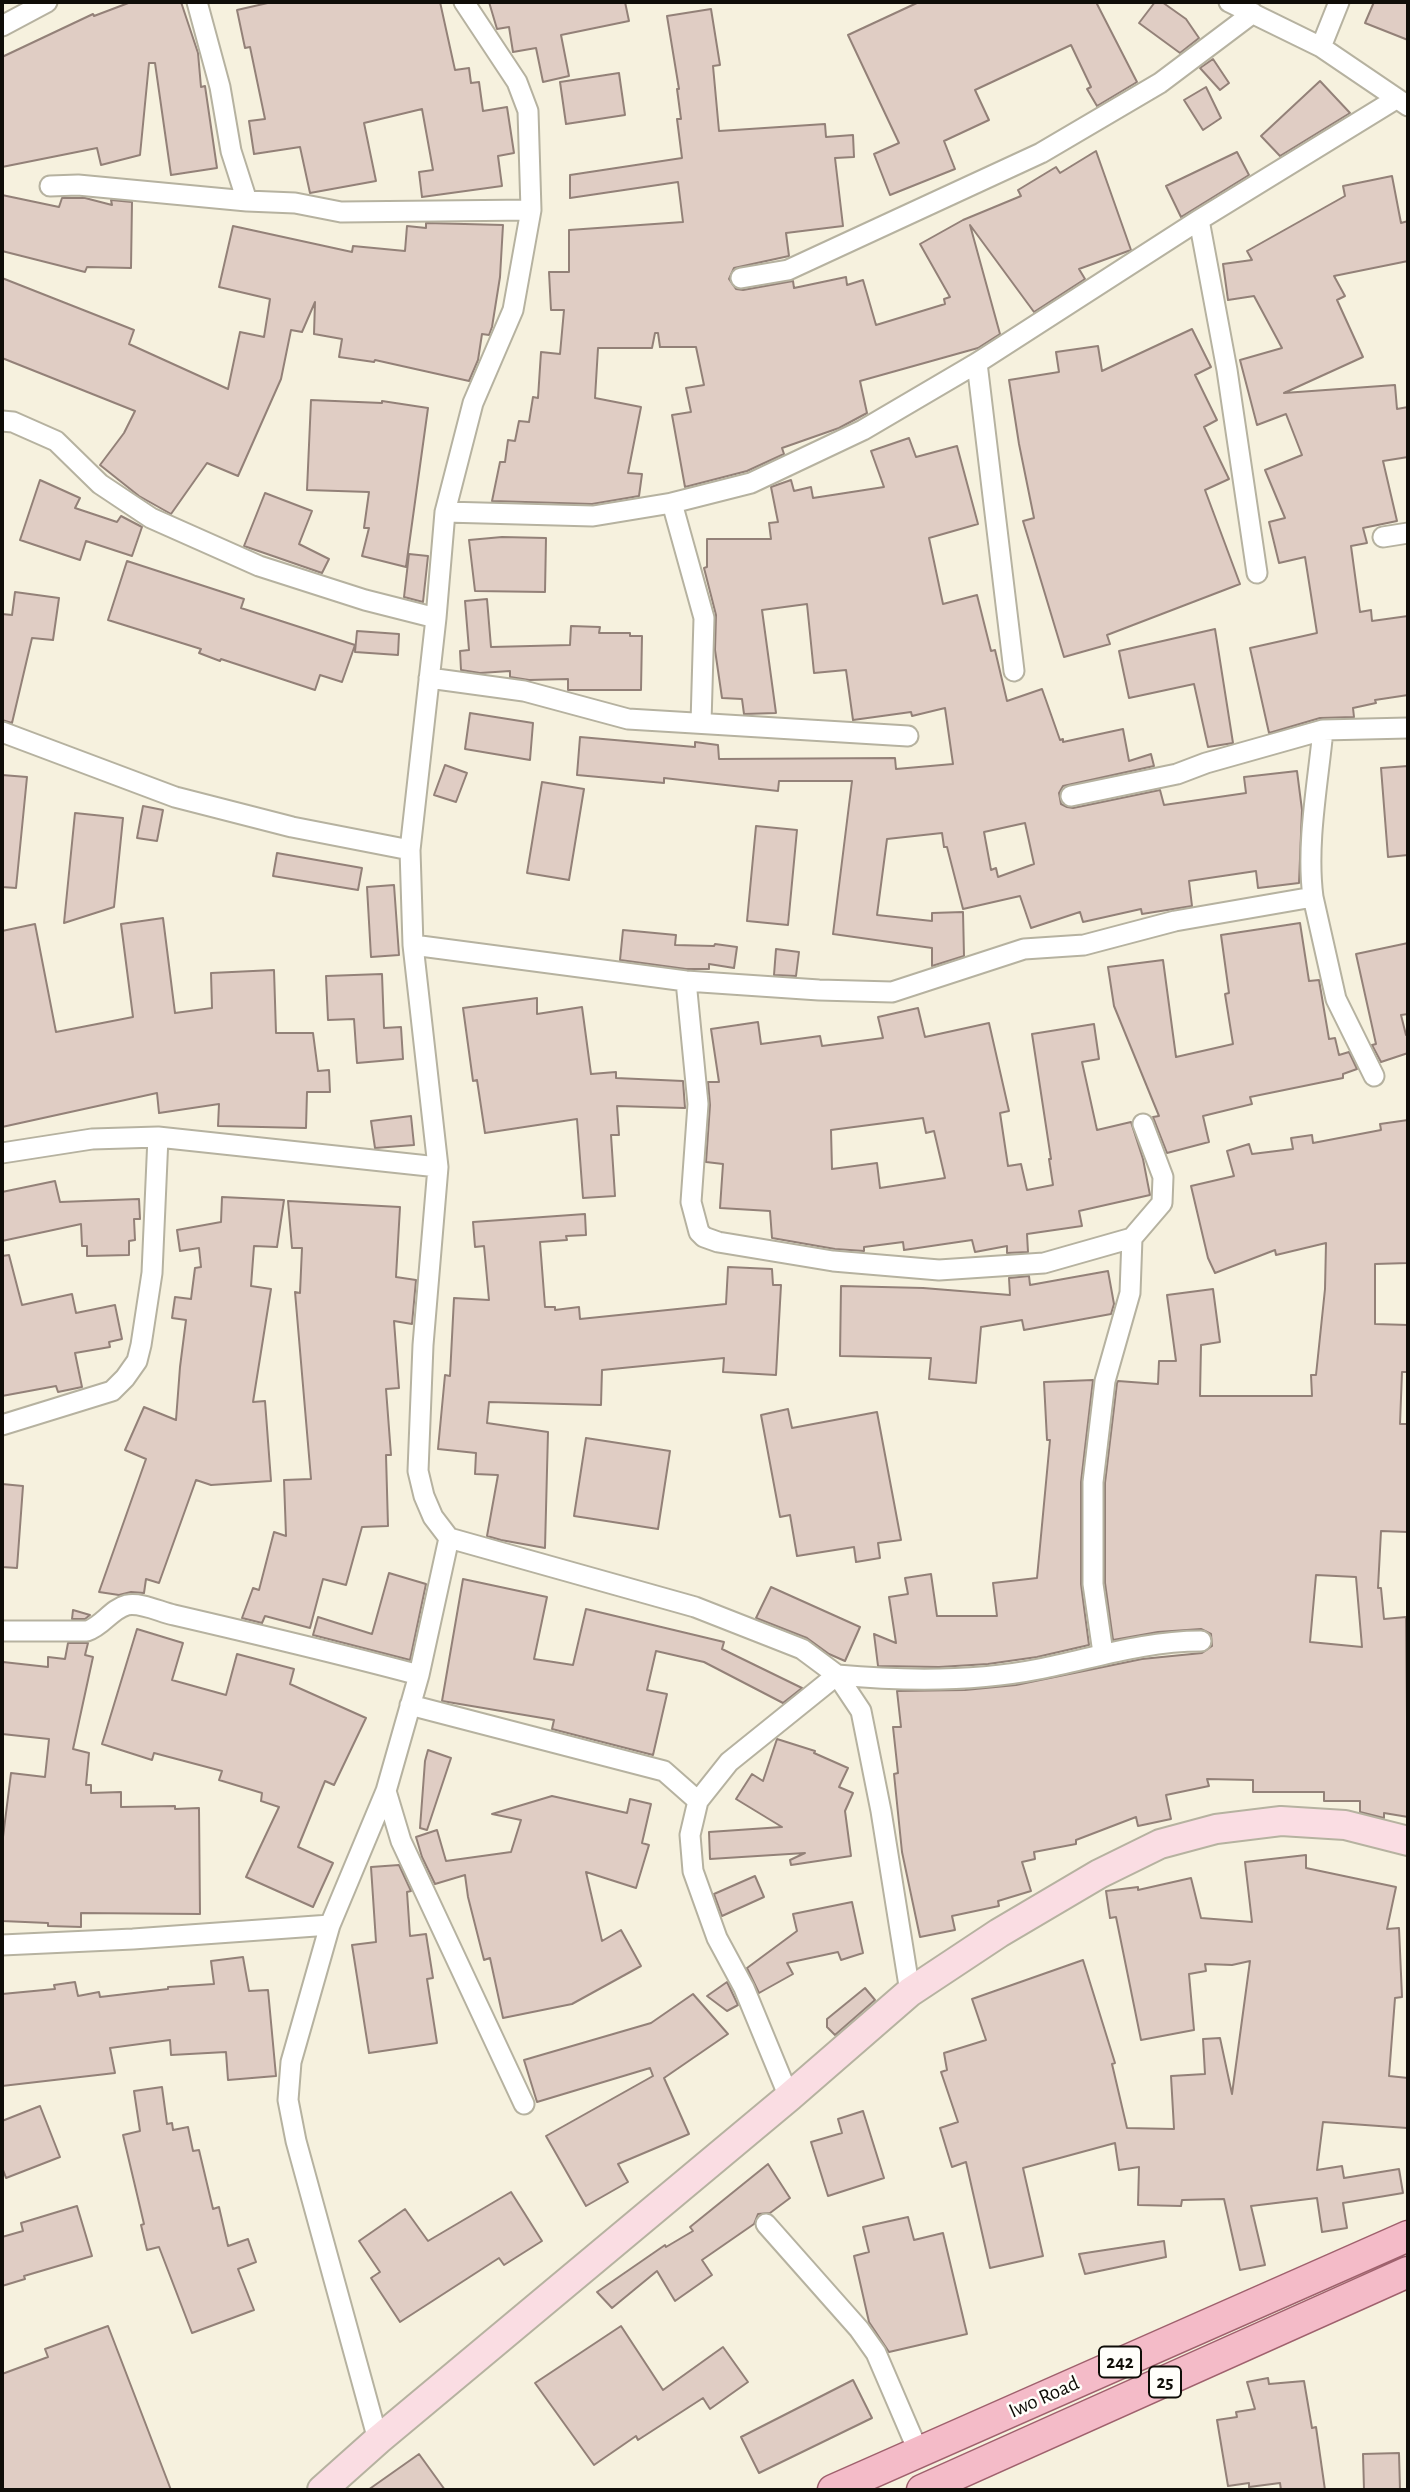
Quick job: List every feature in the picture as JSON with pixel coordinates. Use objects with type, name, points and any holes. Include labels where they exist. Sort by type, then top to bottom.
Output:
[{"type":"main road","name":"Iwo Road","points":[[833,2490],[1408,2236]]},
{"type":"main road","name":"Iwo Road","points":[[922,2490],[1408,2272]]},
{"type":"main road","points":[[1203,2325],[1219,2358]]},
{"type":"street","points":[[2,26],[47,2]]},
{"type":"street","points":[[197,2],[220,87],[231,151],[247,201]]},
{"type":"street","points":[[464,2],[517,82],[528,111],[531,210],[513,310],[473,403],[445,512],[410,850],[413,945],[438,1167],[423,1345],[418,1471],[433,1517],[449,1538],[695,1607],[802,1649],[838,1675],[861,1711],[881,1811],[910,1992]]},
{"type":"street","points":[[445,512],[593,516],[672,503],[751,483],[863,430],[977,363],[1199,220],[1402,102],[1321,47],[1229,2]]},
{"type":"street","points":[[1321,47],[1339,2]]},
{"type":"street","points":[[741,278],[788,270],[1041,153],[1160,83],[1253,13]]},
{"type":"street","points":[[50,186],[78,185],[295,203],[341,212],[531,210]]},
{"type":"street","points":[[1199,220],[1227,370],[1257,573]]},
{"type":"street","points":[[977,363],[1014,671]]},
{"type":"street","points":[[2,421],[13,422],[56,441],[100,484],[151,518],[259,566],[365,600],[436,618]]},
{"type":"street","points":[[672,503],[705,618],[701,723]]},
{"type":"street","points":[[1383,537],[1408,533]]},
{"type":"street","points":[[429,678],[524,691],[628,719],[908,736]]},
{"type":"street","points":[[1071,796],[1177,774],[1206,763],[1323,730],[1408,728]]},
{"type":"street","points":[[1323,730],[1314,816],[1311,882],[1313,897],[1336,999],[1374,1076]]},
{"type":"street","points":[[2,732],[175,797],[292,827],[410,850]]},
{"type":"street","points":[[413,945],[686,981],[892,992],[1024,949],[1084,945],[1175,921],[1313,897]]},
{"type":"street","points":[[686,981],[698,1104],[691,1202],[695,1223],[704,1237],[718,1242],[833,1261],[939,1270],[1044,1263],[1132,1238],[1162,1203],[1163,1177],[1143,1124]]},
{"type":"street","points":[[2,1153],[92,1139],[158,1137],[438,1167]]},
{"type":"street","points":[[2,1424],[112,1391],[137,1361],[152,1273],[158,1137]]},
{"type":"street","points":[[1103,1653],[1093,1584],[1093,1482],[1105,1381],[1130,1293],[1132,1238]]},
{"type":"street","points":[[378,2440],[296,2141],[288,2100],[291,2062],[330,1925],[386,1791],[419,1675],[449,1538]]},
{"type":"street","points":[[2,1631],[87,1631],[117,1609],[135,1604],[419,1675]]},
{"type":"street","points":[[789,2096],[744,1988],[717,1938],[693,1871],[690,1835],[698,1801],[729,1762],[777,1721],[838,1675],[894,1680],[994,1675],[1039,1669],[1103,1653],[1174,1641],[1201,1641]]},
{"type":"street","points":[[410,1705],[664,1771],[698,1801]]},
{"type":"street","points":[[386,1791],[401,1842],[524,2104]]},
{"type":"street","points":[[322,2490],[910,1992],[999,1933],[1077,1887],[1160,1844],[1216,1829],[1281,1821],[1345,1825],[1408,1841]]},
{"type":"street","points":[[2,1945],[330,1925]]},
{"type":"street","points":[[766,2224],[859,2329],[876,2353],[919,2453]]},
{"type":"building","points":[[131,2],[181,2],[198,53],[201,87],[205,86],[217,168],[171,175],[155,63],[149,63],[140,155],[101,165],[97,148],[2,167],[2,57],[93,14],[94,16]]},
{"type":"building","points":[[272,2],[440,2],[455,70],[469,68],[471,83],[479,82],[483,111],[507,107],[514,153],[498,156],[502,186],[422,197],[419,172],[433,170],[422,109],[364,123],[376,181],[310,193],[300,147],[254,154],[249,121],[265,119],[250,47],[245,48],[237,10]]},
{"type":"building","points":[[489,2],[625,2],[629,21],[561,35],[569,76],[543,82],[536,48],[513,52],[509,27],[497,29]]},
{"type":"building","points":[[919,2],[1096,2],[1137,82],[1097,106],[1087,89],[1091,87],[1071,45],[975,90],[989,120],[944,141],[955,169],[890,195],[874,154],[899,143],[848,35]]},
{"type":"building","points":[[1155,2],[1162,2],[1186,19],[1199,38],[1180,53],[1139,23]]},
{"type":"building","points":[[1374,2],[1408,2],[1408,40],[1365,23]]},
{"type":"building","points":[[711,9],[720,65],[713,66],[719,131],[825,124],[826,137],[853,135],[854,157],[835,158],[843,226],[786,233],[789,256],[734,268],[729,279],[736,289],[793,281],[794,288],[846,277],[847,285],[863,280],[876,325],[945,304],[944,299],[950,297],[920,244],[963,220],[1021,196],[1018,190],[1056,167],[1060,173],[1096,151],[1131,250],[1079,269],[1085,279],[1034,312],[970,225],[1000,334],[978,348],[860,381],[867,413],[839,428],[782,448],[784,454],[747,471],[685,487],[672,415],[691,412],[686,388],[704,385],[696,347],[660,347],[658,333],[655,333],[652,348],[598,348],[595,398],[641,407],[628,473],[642,474],[639,496],[592,504],[492,501],[500,462],[505,462],[508,440],[515,441],[519,421],[529,422],[533,397],[538,398],[541,352],[560,354],[564,310],[551,310],[549,272],[569,272],[569,230],[683,222],[678,182],[570,198],[570,175],[682,158],[677,119],[681,119],[679,89],[667,16]]},
{"type":"building","points":[[1213,59],[1229,83],[1220,90],[1200,68]]},
{"type":"building","points":[[619,73],[625,115],[566,124],[560,82]]},
{"type":"building","points":[[1320,81],[1350,113],[1280,156],[1261,136]]},
{"type":"building","points":[[1206,87],[1221,118],[1203,130],[1184,100]]},
{"type":"building","points":[[1237,152],[1249,175],[1181,217],[1166,186]]},
{"type":"building","points":[[1392,176],[1401,223],[1408,221],[1408,261],[1334,276],[1345,296],[1337,300],[1363,357],[1284,393],[1395,385],[1397,409],[1408,407],[1408,457],[1383,461],[1397,521],[1363,528],[1367,543],[1351,546],[1360,612],[1371,610],[1372,621],[1408,616],[1408,695],[1375,700],[1376,703],[1353,708],[1354,717],[1320,718],[1269,733],[1250,648],[1317,633],[1305,557],[1279,563],[1269,522],[1285,518],[1265,470],[1302,455],[1286,414],[1257,425],[1240,360],[1282,348],[1254,296],[1228,300],[1223,264],[1252,260],[1247,251],[1345,196],[1343,186]]},
{"type":"building","points":[[2,195],[59,207],[62,198],[85,198],[112,205],[111,200],[132,202],[131,268],[87,267],[85,272],[2,251]]},
{"type":"building","points":[[426,223],[503,225],[500,277],[492,327],[489,335],[482,334],[478,360],[469,381],[375,360],[339,357],[342,339],[314,334],[315,302],[302,332],[291,330],[281,379],[238,476],[207,463],[171,514],[139,496],[100,465],[124,433],[135,411],[2,358],[2,278],[134,330],[129,344],[228,389],[240,332],[264,337],[270,299],[219,287],[233,226],[352,252],[353,246],[405,251],[407,226],[426,228]]},
{"type":"building","points":[[1192,329],[1211,367],[1195,375],[1217,420],[1204,427],[1229,479],[1205,490],[1240,584],[1107,635],[1110,644],[1064,657],[1023,521],[1034,518],[1009,380],[1059,372],[1056,352],[1098,346],[1102,371]]},
{"type":"building","points":[[311,400],[382,401],[428,408],[406,567],[362,556],[369,528],[364,528],[369,492],[307,490]]},
{"type":"building","points":[[909,438],[916,457],[957,446],[978,524],[929,538],[943,604],[977,595],[991,651],[995,650],[1007,701],[1042,689],[1063,742],[1123,729],[1129,761],[1151,754],[1154,766],[1063,786],[1059,793],[1061,804],[1073,808],[1160,790],[1164,805],[1246,793],[1244,777],[1297,771],[1302,810],[1299,883],[1258,888],[1256,871],[1189,881],[1192,906],[1142,914],[1141,909],[1083,922],[1080,912],[1031,928],[1020,896],[963,909],[942,833],[887,839],[877,915],[932,921],[932,913],[963,912],[964,956],[932,966],[932,948],[833,934],[852,781],[779,781],[778,791],[664,778],[664,783],[577,775],[580,737],[695,747],[695,742],[718,745],[719,759],[895,758],[896,769],[953,764],[945,708],[912,716],[911,712],[853,720],[846,670],[814,673],[807,604],[762,610],[776,713],[744,714],[742,699],[722,698],[715,650],[716,615],[704,568],[707,567],[707,539],[771,539],[769,523],[778,522],[771,487],[791,480],[794,491],[811,487],[813,498],[884,487],[871,451]],"holes":[[[1025,823],[1034,864],[998,877],[996,868],[991,870],[984,832]]]},
{"type":"building","points":[[40,480],[80,498],[75,508],[117,522],[121,516],[142,527],[132,556],[86,541],[80,560],[20,540]]},
{"type":"building","points":[[265,493],[312,511],[299,544],[329,559],[322,573],[244,546]]},
{"type":"building","points":[[502,537],[546,538],[545,592],[475,591],[469,540]]},
{"type":"building","points":[[409,554],[428,556],[423,602],[404,597]]},
{"type":"building","points":[[127,561],[244,599],[241,608],[355,645],[342,682],[320,675],[315,690],[221,659],[220,661],[199,653],[201,649],[108,620]]},
{"type":"building","points":[[15,592],[59,598],[53,640],[32,638],[12,723],[2,720],[2,614],[12,615]]},
{"type":"building","points":[[487,599],[491,647],[570,645],[571,626],[600,627],[599,633],[630,633],[630,636],[642,636],[641,690],[568,690],[568,679],[529,680],[510,677],[510,671],[480,673],[461,670],[460,651],[469,650],[465,601]]},
{"type":"building","points":[[1215,629],[1233,743],[1208,747],[1194,684],[1129,698],[1119,651]]},
{"type":"building","points":[[357,631],[399,634],[398,655],[355,652]]},
{"type":"building","points":[[470,713],[533,723],[530,760],[465,749]]},
{"type":"building","points":[[445,765],[467,773],[456,802],[434,795]]},
{"type":"building","points":[[1408,766],[1408,855],[1388,857],[1381,768]]},
{"type":"building","points":[[2,775],[27,777],[16,888],[2,887]]},
{"type":"building","points":[[542,782],[584,789],[569,880],[527,873]]},
{"type":"building","points":[[143,806],[163,810],[157,841],[137,838]]},
{"type":"building","points":[[75,813],[123,818],[114,907],[64,923]]},
{"type":"building","points":[[756,826],[797,830],[788,925],[747,921]]},
{"type":"building","points":[[277,853],[362,868],[358,890],[273,876]]},
{"type":"building","points":[[394,885],[399,955],[371,957],[367,887]]},
{"type":"building","points":[[163,918],[175,1013],[212,1008],[211,973],[274,970],[276,1033],[313,1033],[318,1071],[329,1070],[330,1092],[307,1092],[306,1128],[218,1126],[219,1104],[159,1113],[157,1093],[2,1127],[2,931],[35,924],[56,1032],[133,1017],[121,924]]},
{"type":"building","points":[[1300,923],[1309,981],[1319,980],[1329,1039],[1335,1038],[1339,1055],[1349,1052],[1357,1069],[1343,1074],[1343,1078],[1250,1097],[1252,1104],[1203,1116],[1209,1142],[1167,1153],[1153,1117],[1159,1116],[1114,1006],[1108,967],[1163,960],[1176,1057],[1233,1044],[1225,994],[1229,993],[1221,935]]},
{"type":"building","points":[[623,930],[676,935],[675,945],[715,944],[737,947],[734,968],[709,964],[709,969],[686,969],[620,960]]},
{"type":"building","points":[[1408,943],[1408,1014],[1401,1015],[1406,1035],[1408,1034],[1408,1053],[1381,1062],[1372,1045],[1376,1044],[1356,954]]},
{"type":"building","points":[[776,949],[799,952],[796,976],[774,975]]},
{"type":"building","points":[[382,974],[384,1028],[401,1027],[403,1059],[357,1063],[354,1019],[328,1020],[326,976]]},
{"type":"building","points":[[537,998],[537,1014],[582,1007],[591,1074],[616,1072],[616,1078],[683,1081],[685,1108],[617,1106],[619,1135],[611,1135],[615,1196],[583,1198],[577,1119],[485,1133],[477,1080],[473,1081],[463,1008]]},
{"type":"building","points":[[918,1008],[925,1037],[989,1023],[1009,1111],[1000,1113],[1008,1166],[1021,1164],[1027,1190],[1053,1185],[1032,1034],[1094,1024],[1099,1059],[1082,1062],[1097,1130],[1131,1122],[1143,1159],[1150,1195],[1079,1211],[1082,1226],[1027,1234],[1028,1252],[1007,1253],[1007,1246],[975,1252],[972,1240],[904,1250],[903,1242],[864,1247],[864,1251],[835,1249],[772,1238],[770,1211],[720,1208],[723,1164],[706,1162],[710,1105],[708,1082],[719,1082],[711,1029],[758,1022],[761,1044],[820,1036],[822,1046],[883,1038],[878,1017]],"holes":[[[923,1118],[926,1133],[934,1131],[945,1178],[880,1188],[877,1163],[832,1169],[831,1130]]]},
{"type":"building","points":[[411,1116],[414,1145],[375,1148],[371,1121]]},
{"type":"building","points":[[1408,1120],[1408,1263],[1375,1264],[1375,1324],[1408,1325],[1408,1372],[1402,1372],[1400,1424],[1408,1424],[1408,1532],[1381,1531],[1378,1588],[1381,1588],[1384,1619],[1406,1617],[1408,1817],[1384,1813],[1384,1818],[1360,1812],[1360,1801],[1324,1801],[1324,1792],[1253,1792],[1253,1780],[1207,1779],[1209,1786],[1166,1795],[1171,1819],[1138,1826],[1136,1817],[1076,1840],[1076,1844],[1034,1852],[1035,1859],[1022,1862],[1031,1891],[998,1901],[999,1906],[952,1916],[955,1930],[920,1937],[902,1852],[894,1774],[898,1773],[893,1727],[901,1727],[897,1691],[965,1690],[1016,1685],[1142,1659],[1202,1653],[1212,1646],[1211,1634],[1201,1629],[1158,1632],[1113,1640],[1105,1583],[1105,1483],[1117,1383],[1158,1384],[1159,1361],[1176,1361],[1167,1295],[1213,1289],[1220,1342],[1201,1345],[1200,1396],[1312,1396],[1311,1375],[1316,1375],[1325,1289],[1326,1243],[1276,1255],[1275,1250],[1215,1273],[1208,1258],[1191,1186],[1234,1176],[1227,1151],[1249,1144],[1252,1154],[1293,1149],[1291,1138],[1312,1135],[1313,1143],[1381,1130],[1380,1124]],"holes":[[[1316,1575],[1356,1577],[1362,1647],[1310,1642]]]},
{"type":"building","points":[[55,1181],[60,1202],[139,1199],[140,1219],[134,1219],[135,1240],[129,1241],[129,1255],[87,1256],[87,1246],[82,1246],[81,1224],[2,1241],[2,1192]]},
{"type":"building","points":[[222,1197],[284,1200],[277,1247],[254,1246],[251,1286],[271,1289],[253,1402],[265,1401],[271,1481],[211,1485],[196,1480],[159,1583],[146,1579],[144,1593],[119,1595],[99,1592],[146,1459],[125,1450],[144,1407],[176,1420],[186,1320],[172,1318],[175,1297],[191,1299],[195,1268],[201,1267],[199,1248],[180,1251],[177,1230],[221,1222]]},
{"type":"building","points":[[288,1201],[400,1207],[396,1277],[416,1280],[412,1324],[394,1321],[399,1388],[386,1389],[391,1455],[386,1455],[388,1526],[362,1527],[346,1585],[323,1579],[310,1628],[265,1616],[262,1623],[242,1618],[253,1588],[259,1590],[274,1532],[286,1536],[284,1480],[311,1479],[295,1292],[300,1293],[302,1248],[292,1248]]},
{"type":"building","points":[[585,1214],[586,1235],[540,1242],[545,1307],[555,1307],[555,1310],[579,1307],[580,1319],[726,1304],[728,1267],[772,1269],[773,1285],[781,1285],[776,1375],[723,1372],[724,1358],[602,1370],[601,1405],[489,1402],[487,1423],[548,1432],[545,1548],[501,1540],[487,1536],[498,1475],[475,1474],[476,1453],[438,1449],[445,1375],[450,1376],[454,1298],[489,1300],[484,1246],[475,1247],[473,1222]]},
{"type":"building","points":[[9,1255],[22,1305],[72,1294],[76,1313],[115,1305],[122,1339],[109,1342],[110,1347],[75,1353],[82,1387],[58,1392],[56,1386],[2,1396],[2,1256]]},
{"type":"building","points":[[1108,1271],[1114,1304],[1111,1314],[1024,1330],[1022,1320],[981,1327],[976,1383],[929,1379],[931,1358],[840,1356],[841,1286],[923,1288],[1010,1295],[1009,1278],[1029,1276],[1030,1285]]},
{"type":"building","points":[[1093,1380],[1081,1482],[1081,1584],[1089,1645],[1037,1657],[988,1664],[939,1667],[878,1666],[874,1634],[896,1643],[889,1597],[908,1594],[905,1578],[931,1574],[937,1616],[997,1616],[993,1583],[1037,1578],[1050,1440],[1047,1440],[1044,1382]]},
{"type":"building","points":[[788,1409],[792,1428],[877,1412],[901,1540],[878,1543],[880,1558],[856,1562],[854,1547],[797,1556],[790,1515],[780,1517],[761,1415]]},
{"type":"building","points":[[586,1438],[670,1451],[658,1529],[574,1516]]},
{"type":"building","points":[[2,1484],[23,1486],[17,1568],[2,1567]]},
{"type":"building","points":[[389,1573],[426,1584],[410,1660],[313,1635],[318,1617],[372,1634]]},
{"type":"building","points":[[463,1579],[547,1597],[534,1659],[573,1665],[586,1609],[724,1642],[722,1649],[802,1688],[783,1703],[704,1662],[656,1651],[647,1690],[667,1694],[653,1755],[552,1729],[554,1720],[442,1701]]},
{"type":"building","points":[[771,1587],[860,1627],[845,1661],[829,1654],[807,1638],[756,1618]]},
{"type":"building","points":[[73,1610],[90,1615],[85,1619],[72,1619]]},
{"type":"building","points":[[137,1629],[183,1643],[172,1680],[226,1695],[237,1654],[294,1669],[290,1684],[366,1718],[334,1785],[325,1781],[298,1847],[333,1863],[313,1907],[246,1877],[279,1807],[261,1801],[262,1793],[219,1780],[222,1771],[154,1753],[152,1760],[102,1744]]},
{"type":"building","points":[[68,1643],[88,1643],[85,1655],[93,1657],[73,1749],[89,1753],[86,1785],[91,1785],[91,1793],[121,1792],[121,1807],[199,1808],[200,1914],[81,1913],[81,1927],[2,1921],[3,1837],[11,1773],[45,1777],[49,1739],[2,1734],[3,1662],[48,1667],[48,1657],[65,1659]]},
{"type":"building","points":[[777,1739],[815,1751],[814,1753],[848,1768],[839,1787],[853,1793],[845,1811],[851,1856],[791,1865],[790,1860],[805,1853],[710,1859],[709,1832],[782,1827],[736,1799],[752,1774],[763,1781]]},
{"type":"building","points":[[428,1750],[451,1758],[427,1830],[420,1828]]},
{"type":"building","points":[[552,1796],[627,1813],[630,1799],[651,1804],[642,1843],[649,1845],[636,1888],[586,1872],[602,1941],[621,1930],[641,1966],[572,2004],[503,2018],[490,1958],[484,1960],[465,1875],[435,1884],[416,1837],[437,1830],[446,1861],[511,1852],[521,1820],[492,1814]]},
{"type":"building","points":[[1306,1855],[1306,1868],[1396,1887],[1387,1929],[1399,1928],[1402,1997],[1395,1998],[1389,2076],[1408,2078],[1407,2128],[1323,2122],[1317,2170],[1342,2166],[1344,2178],[1399,2169],[1403,2193],[1343,2203],[1347,2228],[1322,2232],[1317,2198],[1251,2206],[1265,2265],[1240,2270],[1224,2199],[1182,2200],[1181,2206],[1138,2205],[1139,2167],[1119,2170],[1115,2143],[1023,2168],[1043,2256],[990,2268],[966,2162],[952,2167],[940,2128],[958,2122],[941,2072],[947,2070],[944,2053],[986,2040],[972,1999],[1083,1960],[1115,2063],[1112,2064],[1127,2128],[1174,2129],[1171,2076],[1205,2074],[1203,2039],[1220,2038],[1232,2094],[1250,1961],[1232,1965],[1205,1964],[1206,1971],[1189,1974],[1194,2030],[1141,2040],[1116,1917],[1110,1918],[1106,1891],[1138,1887],[1138,1890],[1191,1878],[1201,1918],[1252,1922],[1245,1862]]},
{"type":"building","points":[[399,1865],[411,1891],[407,1892],[410,1936],[426,1934],[433,1978],[427,1979],[437,2043],[369,2053],[352,1945],[376,1942],[371,1867]]},
{"type":"building","points":[[755,1876],[764,1897],[722,1916],[714,1894]]},
{"type":"building","points":[[852,1902],[863,1953],[841,1960],[838,1952],[787,1963],[793,1974],[759,1993],[747,1968],[797,1931],[793,1914]]},
{"type":"building","points":[[243,1957],[249,1991],[268,1990],[276,2076],[228,2080],[226,2052],[171,2055],[170,2040],[110,2048],[115,2073],[2,2086],[2,1994],[55,1989],[54,1985],[75,1982],[78,1996],[99,1992],[100,1997],[168,1987],[214,1984],[211,1961]]},
{"type":"building","points":[[727,1982],[738,2005],[727,2011],[707,1996]]},
{"type":"building","points":[[865,1988],[875,2000],[835,2035],[827,2027],[827,2019]]},
{"type":"building","points":[[693,1994],[728,2034],[664,2078],[689,2134],[618,2164],[628,2182],[586,2206],[546,2136],[653,2076],[650,2068],[537,2102],[524,2060],[651,2023]]},
{"type":"building","points":[[162,2087],[167,2124],[172,2123],[173,2130],[188,2127],[193,2151],[199,2150],[213,2209],[219,2207],[228,2246],[248,2239],[256,2262],[238,2269],[254,2310],[192,2333],[159,2247],[147,2250],[141,2225],[144,2224],[123,2135],[140,2131],[134,2091]]},
{"type":"building","points":[[40,2106],[60,2157],[6,2178],[2,2167],[2,2121]]},
{"type":"building","points":[[863,2111],[884,2178],[828,2196],[811,2142],[842,2133],[838,2119]]},
{"type":"building","points":[[768,2164],[790,2198],[770,2213],[758,2214],[754,2224],[702,2260],[712,2275],[675,2301],[657,2271],[612,2308],[597,2292],[665,2245],[666,2247],[693,2231],[690,2227]]},
{"type":"building","points":[[511,2192],[542,2241],[504,2265],[499,2258],[400,2322],[371,2278],[380,2272],[359,2241],[405,2209],[428,2241]]},
{"type":"building","points":[[77,2206],[92,2256],[24,2276],[25,2279],[2,2286],[2,2237],[23,2231],[21,2223]]},
{"type":"building","points":[[908,2217],[914,2240],[943,2233],[967,2334],[889,2352],[869,2322],[854,2256],[869,2252],[863,2227]]},
{"type":"building","points":[[1164,2241],[1166,2257],[1085,2274],[1079,2254]]},
{"type":"building","points":[[108,2326],[171,2490],[2,2490],[2,2374],[48,2357],[45,2349]]},
{"type":"building","points":[[621,2326],[663,2390],[723,2347],[748,2382],[710,2409],[703,2398],[638,2440],[636,2436],[594,2465],[535,2383]]},
{"type":"building","points":[[1268,2378],[1269,2384],[1304,2381],[1312,2428],[1316,2427],[1325,2490],[1281,2490],[1280,2483],[1249,2487],[1249,2483],[1228,2486],[1217,2420],[1237,2417],[1236,2412],[1255,2409],[1247,2382]]},
{"type":"building","points":[[853,2380],[872,2418],[759,2473],[741,2437]]},
{"type":"building","points":[[1399,2453],[1400,2490],[1364,2490],[1363,2454]]},
{"type":"building","points":[[419,2454],[445,2490],[368,2490]]}]
